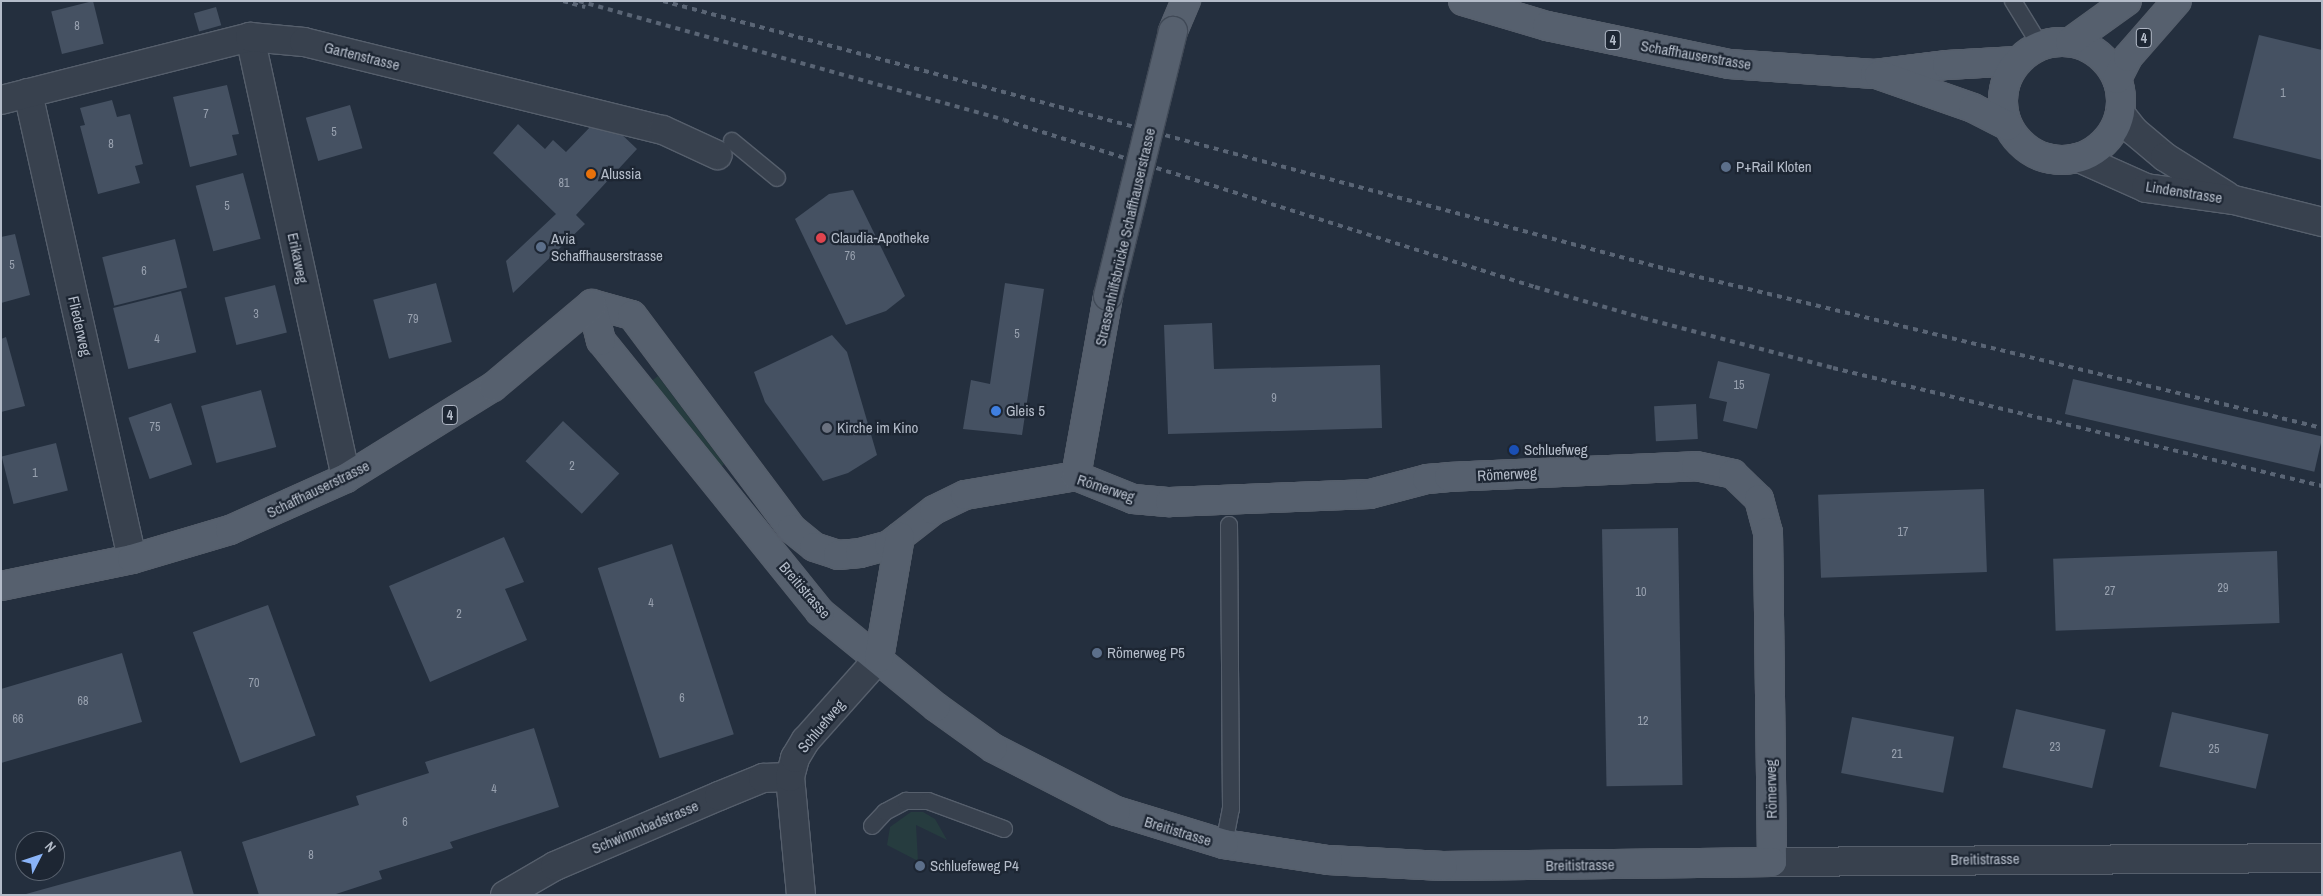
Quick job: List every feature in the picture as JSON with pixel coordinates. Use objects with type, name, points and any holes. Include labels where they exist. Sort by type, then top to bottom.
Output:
[{"type":"main road","name":"Strassenhilfsbrücke Schaffhauserstrasse","points":[[1076,476],[1108,296],[1173,31],[1186,1]]},
{"type":"main road","name":"Schaffhauserstrasse","points":[[1463,1],[1547,26],[1729,64],[1876,74],[1948,64],[2017,61]]},
{"type":"main road","points":[[2070,42],[2127,1]]},
{"type":"main road","name":"4","points":[[2117,79],[2128,57],[2177,1]]},
{"type":"main road","points":[[2070,42],[2090,48],[2106,61],[2117,79],[2120,113],[2106,141],[2079,158],[2065,160],[2036,154],[2020,143],[2008,126],[2002,110],[2002,92],[2017,61],[2040,45],[2070,42]]},
{"type":"main road","name":"Schaffhauserstrasse","points":[[1876,74],[1974,108],[2008,126]]},
{"type":"main road","name":"Schaffhauserstrasse","points":[[1,586],[132,558],[230,530],[346,478],[493,387],[592,304]]},
{"type":"main road","name":"Römerweg","points":[[592,304],[632,316],[792,529],[814,547],[838,555],[878,550],[900,537],[923,517],[965,495],[1076,476],[1134,499],[1170,502],[1370,494],[1427,479],[1459,476],[1696,466],[1733,474],[1759,499],[1768,532],[1772,862]]},
{"type":"main road","name":"Breitistrasse","points":[[592,304],[601,340],[820,612],[879,658],[936,707],[994,748],[1116,811],[1224,844],[1328,860],[1443,866],[1772,862]]},
{"type":"main road","points":[[879,658],[900,537]]},
{"type":"street","name":"Gartenstrasse","points":[[1,100],[250,37],[304,42],[663,130],[725,148]]},
{"type":"street","name":"Erikaweg","points":[[250,37],[346,478]]},
{"type":"street","name":"Fliederweg","points":[[28,93],[132,558]]},
{"type":"street","name":"Lindenstrasse","points":[[2120,113],[2134,130],[2165,157],[2234,200]]},
{"type":"street","name":"Lindenstrasse","points":[[2079,158],[2146,188],[2234,200],[2322,222]]},
{"type":"street","name":"Schluefweg","points":[[801,895],[790,777],[795,758],[806,740],[879,658]]},
{"type":"street","name":"Schwimmbadstrasse","points":[[505,895],[555,866],[719,796],[763,778],[790,777]]},
{"type":"street","name":"Breitistrasse","points":[[1772,862],[2322,858]]},
{"type":"lane","points":[[2014,1],[2040,45]]},
{"type":"lane","points":[[725,148],[777,178]]},
{"type":"lane","points":[[1224,844],[1231,809],[1229,525]]},
{"type":"lane","points":[[872,826],[885,812],[906,801],[928,801],[1004,829]]},
{"type":"green space","points":[[658,376],[724,464],[719,469],[650,382]]},
{"type":"green space","points":[[911,812],[923,812],[935,819],[947,840],[916,825],[918,861],[887,845],[890,827]]},
{"type":"building","points":[[93,1],[104,44],[62,54],[51,11]]},
{"type":"building","points":[[216,7],[221,25],[199,32],[194,13]]},
{"type":"building","points":[[2259,35],[2322,50],[2322,160],[2233,138]]},
{"type":"building","points":[[227,85],[239,134],[232,135],[237,155],[190,167],[173,97]]},
{"type":"building","points":[[112,100],[117,117],[130,114],[143,164],[135,166],[140,183],[98,194],[80,126],[85,125],[80,108]]},
{"type":"building","points":[[350,105],[362,148],[318,161],[306,118]]},
{"type":"building","points":[[518,124],[545,149],[553,140],[566,152],[593,124],[616,129],[637,149],[576,215],[585,224],[513,293],[506,261],[556,214],[493,153]]},
{"type":"building","points":[[243,173],[261,239],[213,251],[196,186]]},
{"type":"building","points":[[853,190],[905,296],[886,311],[846,325],[795,219],[829,194]]},
{"type":"building","points":[[15,234],[30,295],[1,303],[1,237]]},
{"type":"building","points":[[175,239],[187,288],[114,306],[102,257]]},
{"type":"building","points":[[436,283],[452,342],[389,359],[373,300]]},
{"type":"building","points":[[1005,283],[1044,289],[1022,435],[963,429],[971,380],[990,384]]},
{"type":"building","points":[[275,285],[287,333],[236,345],[225,298]]},
{"type":"building","points":[[181,291],[196,352],[128,369],[113,308]]},
{"type":"building","points":[[1212,323],[1214,369],[1380,365],[1382,428],[1168,434],[1164,325]]},
{"type":"building","name":"Kirche im Kino","points":[[832,335],[847,352],[877,455],[848,473],[823,481],[765,402],[754,372]]},
{"type":"building","points":[[6,337],[25,406],[1,412],[1,339]]},
{"type":"building","points":[[1718,361],[1770,374],[1757,429],[1723,421],[1727,402],[1709,398]]},
{"type":"building","points":[[2073,379],[2322,436],[2314,472],[2065,414]]},
{"type":"building","points":[[261,390],[276,447],[216,463],[201,406]]},
{"type":"building","points":[[171,403],[192,464],[150,479],[128,418]]},
{"type":"building","points":[[1696,404],[1698,439],[1656,441],[1654,406]]},
{"type":"building","points":[[563,421],[619,474],[582,514],[525,461]]},
{"type":"building","points":[[56,443],[68,491],[14,504],[2,457]]},
{"type":"building","points":[[1984,489],[1987,572],[1821,578],[1818,495]]},
{"type":"building","points":[[1678,528],[1682,785],[1606,786],[1602,529]]},
{"type":"building","points":[[504,537],[524,582],[505,589],[527,640],[430,682],[389,586]]},
{"type":"building","points":[[672,544],[734,734],[660,758],[598,568]]},
{"type":"building","points":[[2277,551],[2280,623],[2056,631],[2053,559]]},
{"type":"building","points":[[268,605],[316,736],[240,763],[193,632]]},
{"type":"building","points":[[122,653],[142,722],[1,763],[1,689]]},
{"type":"building","points":[[2016,709],[2106,730],[2092,788],[2003,767]]},
{"type":"building","points":[[2172,712],[2268,734],[2256,789],[2159,767]]},
{"type":"building","points":[[1852,717],[1954,737],[1943,793],[1841,773]]},
{"type":"building","points":[[534,728],[559,807],[450,842],[453,848],[379,871],[382,879],[333,895],[259,895],[242,842],[359,805],[356,796],[429,773],[425,762]]},
{"type":"building","points":[[181,851],[194,895],[26,895],[26,894]]},
{"type":"railway","points":[[563,1],[585,7]]},
{"type":"railway","points":[[579,1],[1004,120],[1535,287],[1643,318],[1833,368],[2322,486]]},
{"type":"railway","points":[[663,1],[1670,270],[2322,428]]},
{"type":"place","name":"P+Rail Kloten","points":[[1726,167]]},
{"type":"place","name":"Alussia","points":[[591,174]]},
{"type":"place","name":"Claudia-Apotheke","points":[[821,238]]},
{"type":"place","name":"Avia Schaffhauserstrasse","points":[[541,247]]},
{"type":"place","name":"Gleis 5","points":[[996,411]]},
{"type":"place","name":"Kirche im Kino","points":[[827,428]]},
{"type":"place","name":"Schluefweg","points":[[1514,450]]},
{"type":"place","name":"Römerweg P5","points":[[1097,653]]},
{"type":"place","name":"Schluefeweg P4","points":[[920,866]]}]
